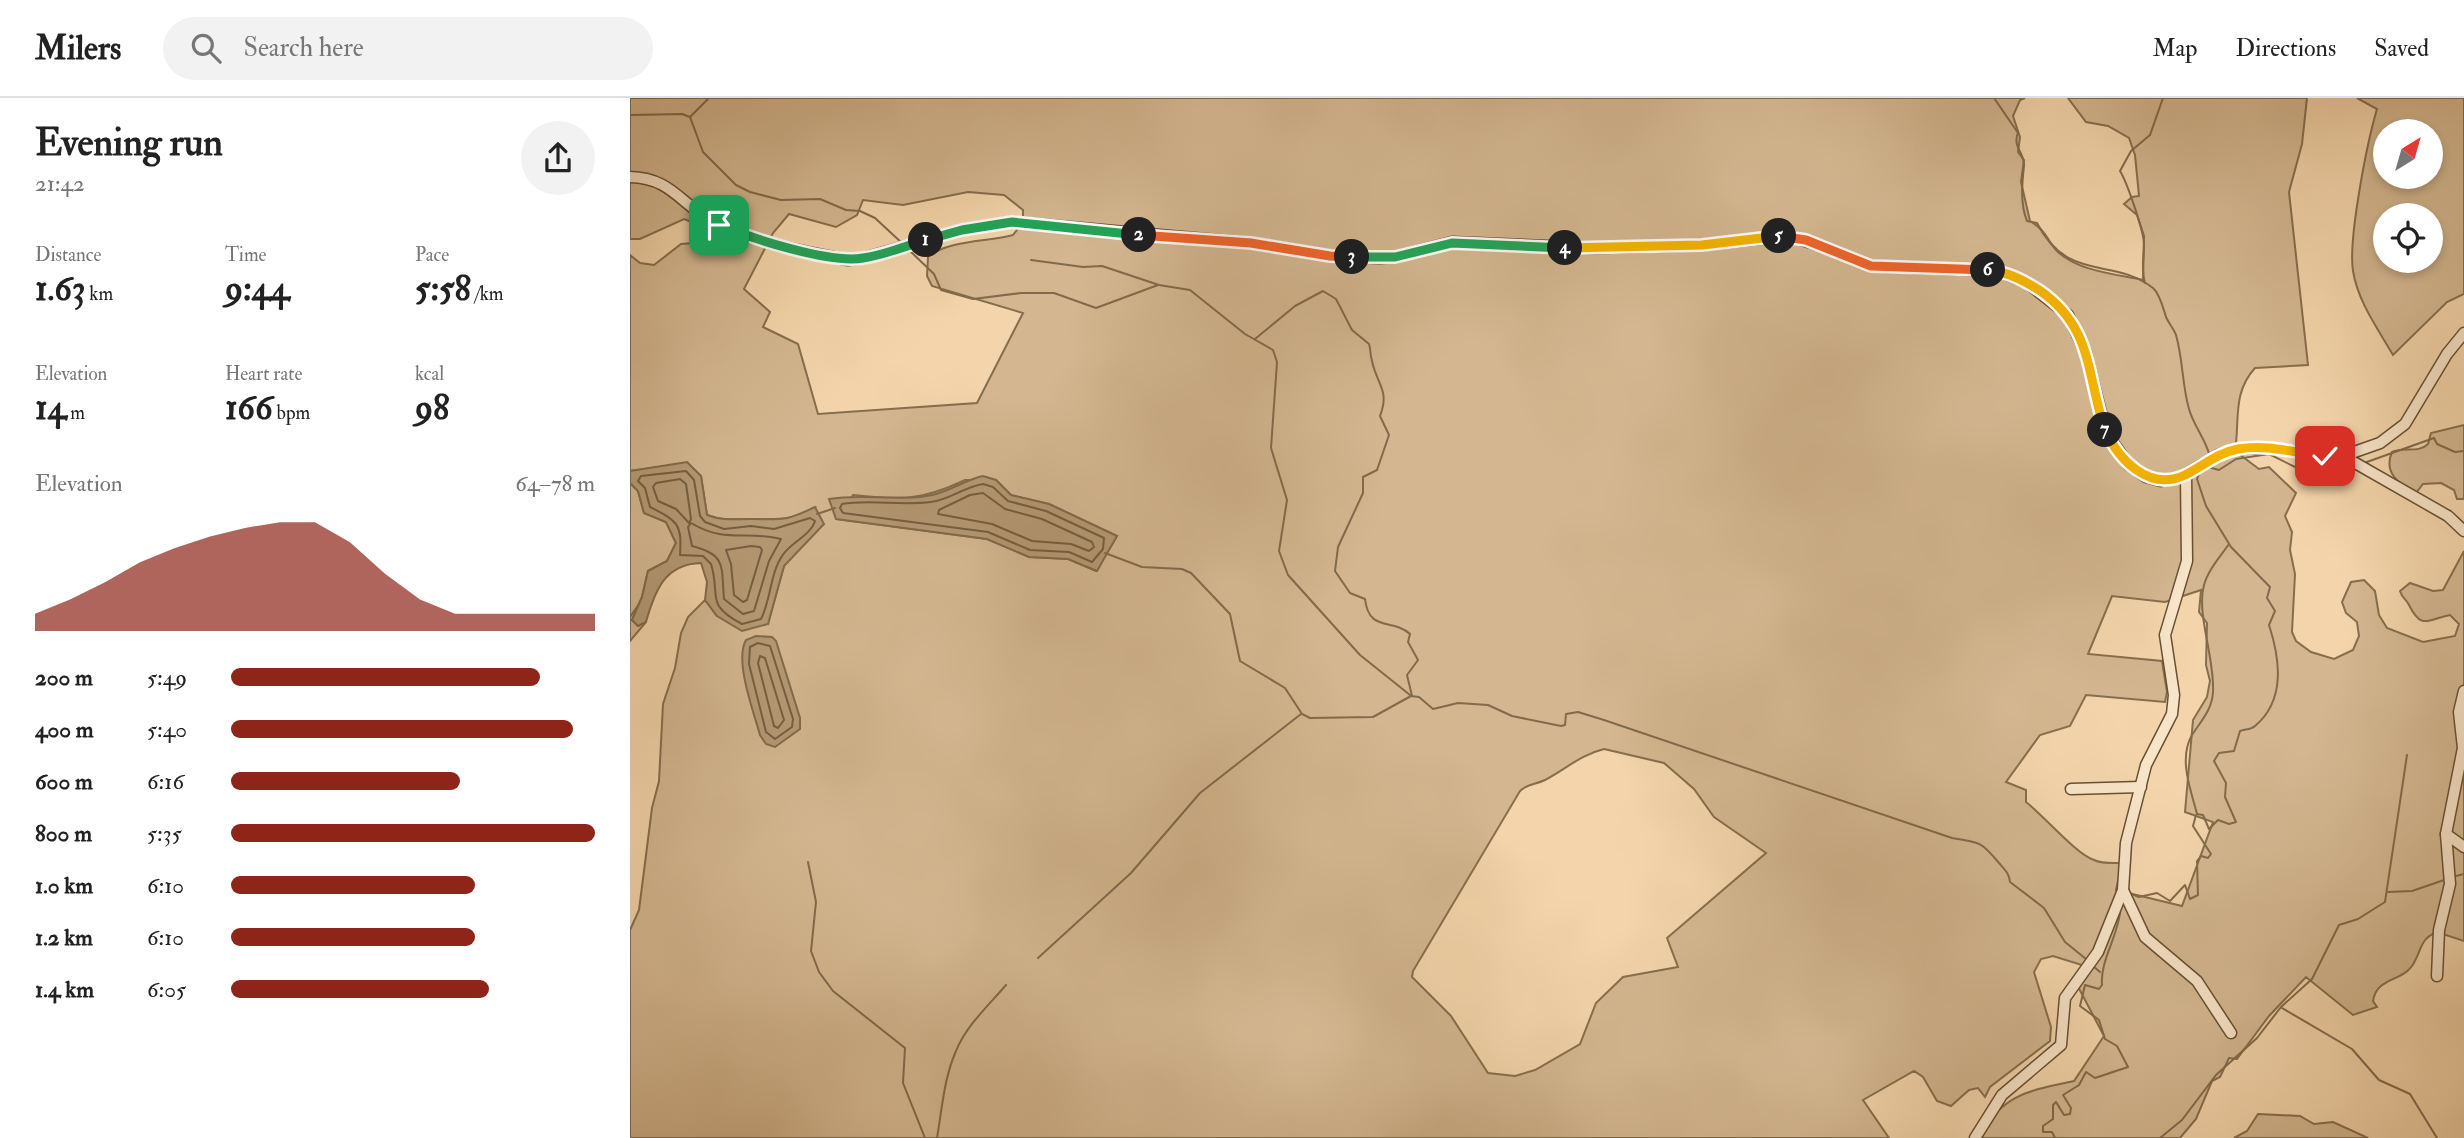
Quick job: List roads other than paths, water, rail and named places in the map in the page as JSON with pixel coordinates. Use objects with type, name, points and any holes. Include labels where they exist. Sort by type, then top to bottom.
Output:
[{"type":"street","points":[[630,177],[662,182],[698,214],[736,232],[848,260],[864,258],[962,230],[1012,222],[1251,243],[1330,256],[1379,258],[1395,257],[1452,243],[1595,248],[1702,245],[1788,236],[1822,246],[1871,266],[1998,271],[2026,282],[2068,315],[2085,353],[2106,433],[2129,466],[2146,477],[2161,481],[2186,475],[2218,455],[2237,449],[2266,448],[2343,456],[2448,516],[2464,531]]},
{"type":"street","points":[[2343,456],[2380,443],[2405,424],[2447,354],[2464,333]]},
{"type":"street","points":[[1975,1138],[2002,1095],[2062,1045],[2065,998],[2098,952],[2123,890],[2126,843],[2146,765],[2168,724],[2174,705],[2165,635],[2187,561],[2186,475]]},
{"type":"street","points":[[2437,976],[2439,930],[2450,884],[2446,834],[2463,748],[2459,712],[2464,691]]},
{"type":"street","points":[[2071,789],[2141,787]]},
{"type":"street","points":[[2446,834],[2464,848]]},
{"type":"street","points":[[2123,890],[2145,937],[2197,981],[2231,1033]]},
{"type":"water","points":[[687,462],[701,476],[707,515],[729,519],[777,519],[815,507],[824,524],[784,566],[768,624],[742,631],[717,616],[705,600],[707,582],[701,563],[678,568],[670,574],[653,599],[646,622],[638,626],[632,620],[642,597],[648,571],[667,561],[676,543],[666,522],[644,513],[638,491],[630,483],[630,471]]},
{"type":"water","points":[[983,476],[996,480],[1011,495],[1049,504],[1117,536],[1097,571],[1068,559],[1029,557],[987,539],[836,519],[829,499],[919,497],[939,493]]},
{"type":"water","points":[[756,636],[772,637],[776,641],[800,718],[800,729],[775,747],[766,744],[760,735],[744,673],[743,649],[746,640]]},
{"type":"waterway","points":[[691,116],[709,98]]},
{"type":"waterway","points":[[1994,98],[2018,133],[2017,142],[2024,161],[2022,201],[2027,221],[2037,223],[2049,242],[2077,262],[2138,279],[2158,294],[2176,335],[2189,409],[2210,457]]},
{"type":"waterway","points":[[2145,283],[2143,238],[2135,207],[2120,171],[2131,151],[2150,135],[2163,98]]},
{"type":"waterway","points":[[630,115],[682,114],[690,117]]},
{"type":"waterway","points":[[690,117],[703,152],[736,185],[750,192],[781,200],[820,199],[846,210],[860,211],[875,218],[903,244]]},
{"type":"waterway","points":[[909,250],[934,274],[941,290],[973,299],[1021,293],[1054,293],[1096,308],[1158,285]]},
{"type":"waterway","points":[[1031,260],[1083,267],[1102,266],[1159,285],[1190,290],[1245,334],[1273,350],[1277,362],[1271,448],[1287,500],[1279,551],[1288,575],[1360,655],[1410,695]]},
{"type":"waterway","points":[[1255,339],[1295,306],[1323,291],[1336,299],[1352,330],[1369,344],[1384,400],[1380,416],[1389,435],[1377,470],[1363,477],[1363,493],[1338,547],[1335,571],[1350,593],[1365,599],[1371,617],[1410,634],[1408,642],[1418,660],[1407,675],[1412,696]]},
{"type":"waterway","points":[[2364,463],[2434,438],[2437,444],[2455,452],[2464,451]]},
{"type":"waterway","points":[[2208,467],[2219,470],[2236,459],[2269,454],[2305,472],[2333,475],[2353,467]]},
{"type":"waterway","points":[[2200,471],[2197,479],[2206,506],[2231,547],[2270,587],[2267,598],[2275,611],[2269,625],[2278,665],[2276,692],[2265,716],[2253,727],[2240,731],[2234,751],[2219,753],[2214,761],[2226,783],[2225,797],[2236,822],[2229,824],[2218,820],[2209,829],[2203,815],[2197,814],[2187,774],[2186,754],[2192,735],[2208,710],[2213,692],[2202,609],[2204,585],[2211,569],[2229,544]]},
{"type":"waterway","points":[[817,514],[835,508]]},
{"type":"waterway","points":[[1105,553],[1142,567],[1182,569],[1191,573],[1230,614],[1240,661],[1285,688],[1302,714],[1310,718],[1373,717],[1411,696],[1419,697],[1433,709],[1458,703],[1488,705],[1512,716],[1561,726],[1565,725],[1566,714],[1578,712],[1604,720],[1952,838],[1980,844],[2005,870],[2010,882],[2044,908],[2065,942],[2086,959]]},
{"type":"waterway","points":[[630,617],[639,604]]},
{"type":"waterway","points":[[1038,958],[1131,873],[1200,793],[1301,714]]},
{"type":"waterway","points":[[2160,1138],[2182,1120],[2216,1075],[2257,1038],[2281,1007],[2312,979],[2339,925],[2358,919],[2385,902],[2407,755]]},
{"type":"waterway","points":[[2129,893],[2139,897],[2157,893],[2170,901],[2185,885],[2190,899],[2198,895],[2197,861],[2201,856],[2208,858],[2211,854],[2193,826],[2196,815]]},
{"type":"waterway","points":[[808,862],[816,902],[811,951],[819,972],[833,991],[905,1048],[903,1083],[925,1138]]},
{"type":"waterway","points":[[2452,877],[2464,874]]},
{"type":"waterway","points":[[2388,892],[2412,891],[2447,879]]},
{"type":"waterway","points":[[2055,1138],[2052,1132],[2043,1132],[2043,1126],[2053,1119],[2053,1105],[2056,1102],[2064,1115],[2070,1114],[2071,1108],[2063,1095],[2079,1085],[2086,1072],[2095,1078],[2128,1067],[2117,1046],[2105,1039],[2099,1020],[2080,1006],[2085,985],[2099,989],[2102,985],[2104,967],[2120,913]]},
{"type":"waterway","points":[[2093,966],[2100,972]]},
{"type":"waterway","points":[[937,1138],[946,1083],[960,1042],[971,1025],[1006,985]]},
{"type":"waterway","points":[[2282,1008],[2352,1049],[2379,1080],[2410,1094],[2437,1138]]}]
